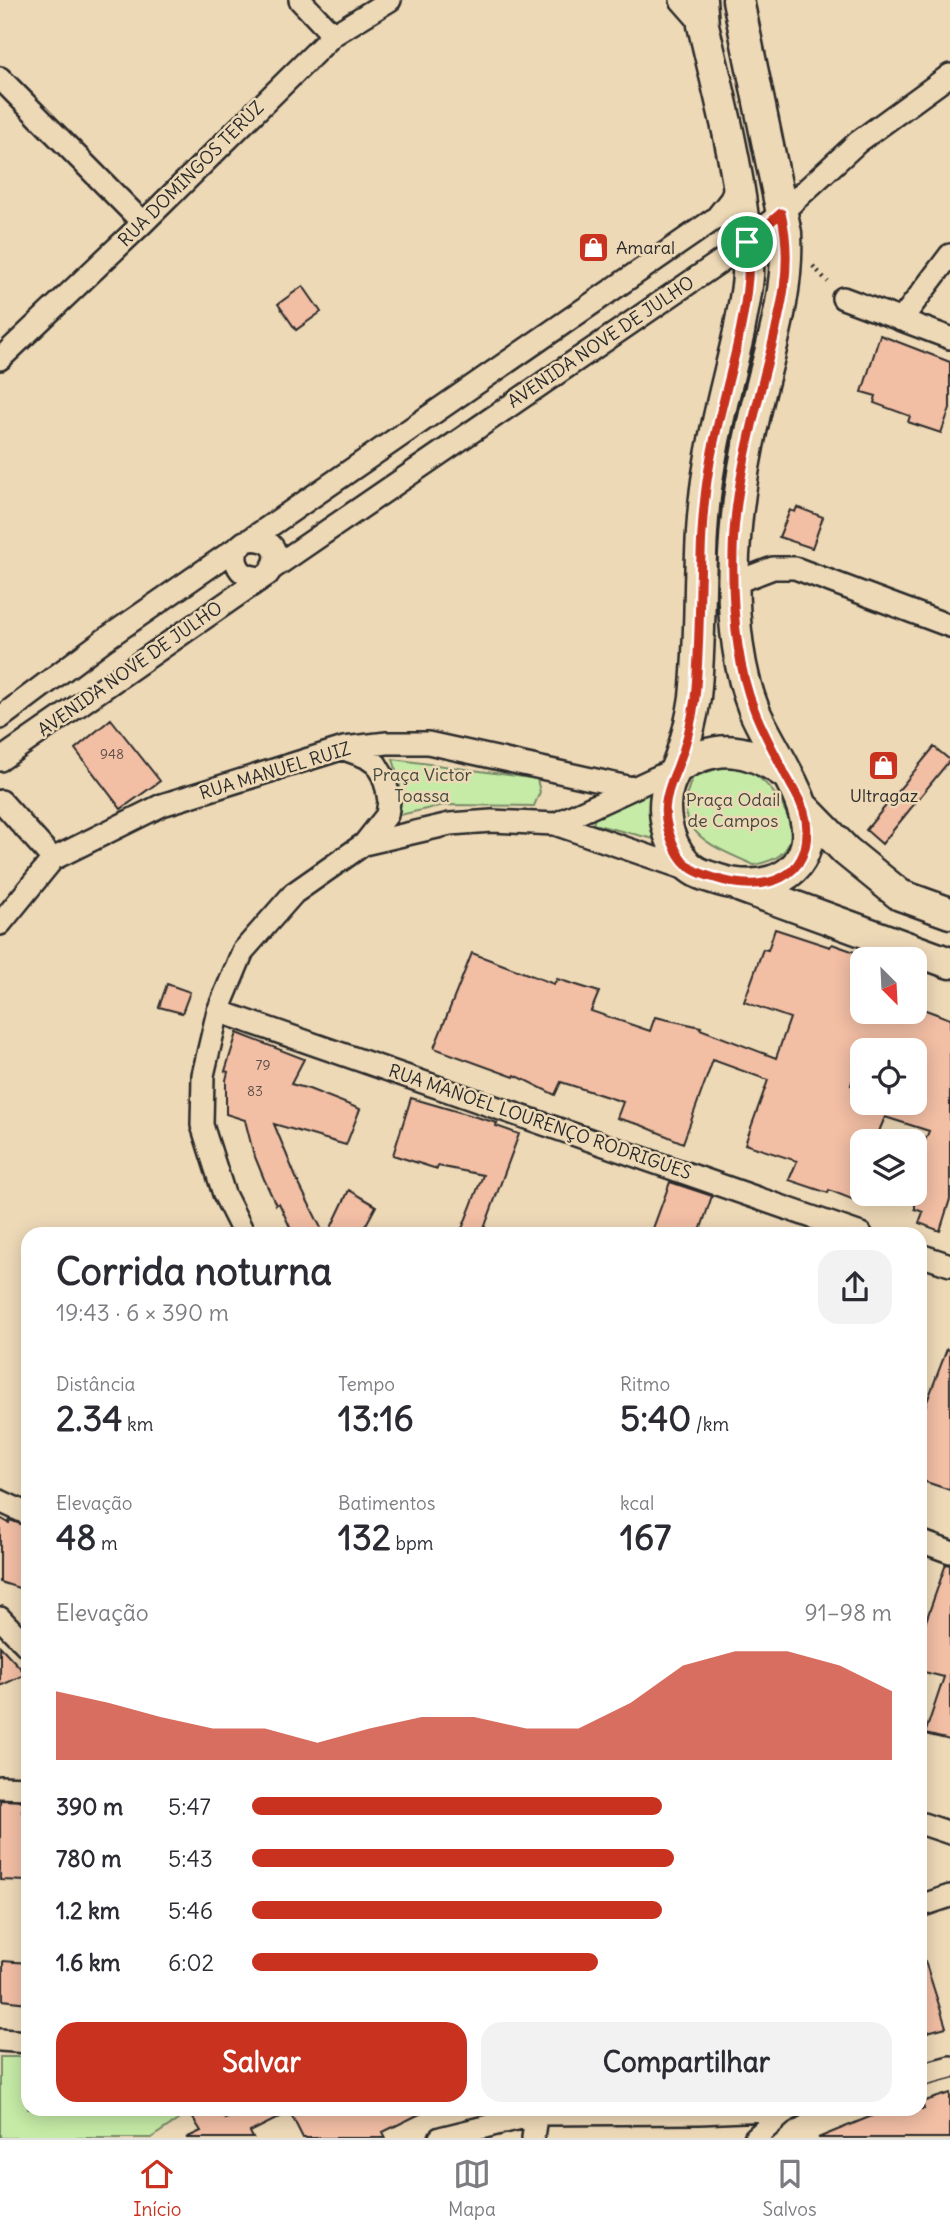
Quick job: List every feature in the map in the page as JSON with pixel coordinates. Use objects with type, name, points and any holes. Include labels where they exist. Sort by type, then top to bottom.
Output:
[{"type":"main road","points":[[738,0],[786,233],[787,260],[785,294],[753,422],[736,515],[734,583],[738,645],[745,684],[754,711],[804,808],[846,851],[900,895],[950,913]]},
{"type":"main road","points":[[702,12],[738,179],[747,242],[748,276],[744,306],[709,466],[701,529],[695,699],[687,736],[668,786],[665,819],[677,853],[692,871],[950,963]]},
{"type":"main road","points":[[677,768],[703,753],[717,750],[752,755],[767,761],[786,775]]},
{"type":"main road","points":[[731,884],[765,884],[791,872],[806,848],[808,833],[804,808]]},
{"type":"street","points":[[300,0],[333,35]]},
{"type":"street","name":"RUA DOMINGOS TERUZ","points":[[0,359],[143,223],[333,35],[390,0]]},
{"type":"street","points":[[681,0],[702,12]]},
{"type":"street","name":"AVENIDA NOVE DE JULHO","points":[[0,760],[747,242],[858,142],[950,75]]},
{"type":"street","points":[[0,78],[143,223]]},
{"type":"street","name":"AVENIDA NOVE DE JULHO","points":[[0,718],[104,640],[716,218],[726,207],[738,179]]},
{"type":"street","points":[[901,320],[950,255]]},
{"type":"street","points":[[843,299],[950,338]]},
{"type":"street","points":[[261,539],[269,543],[274,550],[276,559],[266,573],[250,577],[241,571],[237,553],[246,542],[261,539]]},
{"type":"street","points":[[734,583],[773,568],[795,568],[950,626]]},
{"type":"street","name":"RUA MANUEL RUIZ","points":[[0,924],[53,859],[162,805],[344,748],[387,743],[428,743],[632,788]]},
{"type":"street","points":[[240,1227],[224,1194],[202,1125],[204,1075],[218,1011],[243,951],[294,893],[364,844],[387,815],[387,789],[376,764],[344,748]]},
{"type":"street","points":[[555,824],[677,768]]},
{"type":"street","points":[[0,792],[0,801],[53,859]]},
{"type":"street","points":[[364,844],[450,824],[492,821],[555,824],[692,871]]},
{"type":"street","name":"RUA MANOEL LOURENÇO RODRIGUES","points":[[218,1011],[841,1227]]},
{"type":"street","points":[[927,1257],[950,1265]]},
{"type":"street","points":[[0,1501],[21,1511]]},
{"type":"street","points":[[927,1544],[950,1552]]},
{"type":"street","points":[[0,1618],[21,1640]]},
{"type":"street","points":[[0,1787],[21,1788]]},
{"type":"street","points":[[927,1825],[950,1833]]},
{"type":"street","points":[[927,1904],[950,1896]]},
{"type":"street","points":[[0,2040],[21,2042]]},
{"type":"street","points":[[927,2073],[950,2067]]},
{"type":"street","points":[[440,2138],[519,2116]]},
{"type":"street","points":[[533,2138],[536,2116]]},
{"type":"street","points":[[741,2138],[745,2116]]},
{"type":"street","points":[[755,2138],[781,2116]]},
{"type":"green space","name":"Praça Victor Toassa","points":[[393,759],[537,779],[540,792],[534,806],[444,805],[400,815],[400,783]]},
{"type":"green space","name":"Praça Odail de Campos","points":[[731,764],[751,772],[765,783],[786,813],[791,836],[788,846],[771,860],[754,865],[710,843],[690,824],[686,811],[686,796],[693,777]]},
{"type":"green space","points":[[651,787],[654,839],[593,824],[595,818]]},
{"type":"green space","points":[[0,2057],[21,2057],[21,2116],[184,2116],[151,2138],[0,2138]]},
{"type":"building","points":[[303,286],[321,312],[296,330],[278,304]]},
{"type":"building","points":[[880,335],[950,362],[950,408],[941,433],[908,422],[910,416],[874,403],[876,396],[862,392]]},
{"type":"building","points":[[797,507],[823,517],[812,548],[779,537],[790,510],[795,512]]},
{"type":"building","points":[[111,719],[160,781],[121,809],[75,749]]},
{"type":"building","points":[[934,747],[950,760],[882,844],[866,830]]},
{"type":"building","points":[[775,929],[830,947],[832,944],[850,950],[850,1024],[928,1024],[928,1011],[950,1019],[950,1199],[940,1231],[919,1223],[923,1212],[915,1209],[915,1206],[927,1206],[927,1129],[885,1117],[880,1129],[850,1129],[850,1198],[789,1180],[797,1161],[745,1144],[768,1080],[713,1060],[683,1143],[617,1118],[623,1102],[561,1082],[555,1095],[515,1075],[514,1077],[434,1048],[472,953],[554,984],[557,979],[599,992],[591,1011],[650,1031],[655,1017],[701,1027],[700,1029],[776,1058],[790,1018],[744,1002],[763,949],[768,950]]},
{"type":"building","points":[[167,984],[190,992],[182,1013],[159,1007]]},
{"type":"building","points":[[237,1033],[304,1059],[291,1084],[360,1109],[346,1145],[274,1124],[320,1227],[290,1227],[279,1203],[276,1205],[253,1152],[245,1120],[226,1114],[228,1072],[225,1071]]},
{"type":"building","points":[[411,1098],[497,1123],[496,1126],[519,1134],[485,1227],[463,1227],[483,1175],[438,1166],[437,1169],[393,1155]]},
{"type":"building","points":[[670,1182],[712,1196],[701,1227],[654,1227]]},
{"type":"building","points":[[349,1190],[376,1206],[365,1227],[331,1227]]},
{"type":"building","points":[[947,1349],[950,1350],[950,1490],[927,1482],[927,1402]]},
{"type":"building","points":[[0,1518],[9,1523],[10,1520],[21,1524],[21,1589],[0,1582]]},
{"type":"building","points":[[946,1564],[950,1565],[950,1740],[927,1734],[944,1677],[927,1673],[927,1618]]},
{"type":"building","points":[[0,1646],[21,1669],[21,1676],[0,1686]]},
{"type":"building","points":[[0,1800],[21,1801],[21,1881],[0,1880]]},
{"type":"building","points":[[3,1961],[21,1962],[21,2002],[3,2000]]},
{"type":"building","points":[[927,1967],[946,2027],[927,2032]]},
{"type":"building","points":[[950,2093],[950,2138],[818,2138],[872,2116],[927,2116],[927,2100]]},
{"type":"building","points":[[192,2116],[223,2116],[225,2119],[231,2116],[282,2116],[250,2132],[253,2138],[186,2138],[201,2131]]},
{"type":"building","points":[[292,2116],[416,2116],[383,2132],[386,2138],[303,2138]]},
{"type":"place","name":"Amaral","points":[[593,248]]},
{"type":"place","name":"Ultragaz","points":[[884,765]]},
{"type":"route","points":[[781,213],[786,233],[785,294],[753,422],[736,515],[733,552],[738,645],[745,684],[754,711],[804,808],[808,833],[806,848],[791,872],[765,884],[752,885],[731,884],[692,871],[677,853],[665,819],[668,786],[687,736],[695,699],[701,529],[709,466],[744,306],[748,276],[747,242],[781,213]]}]
